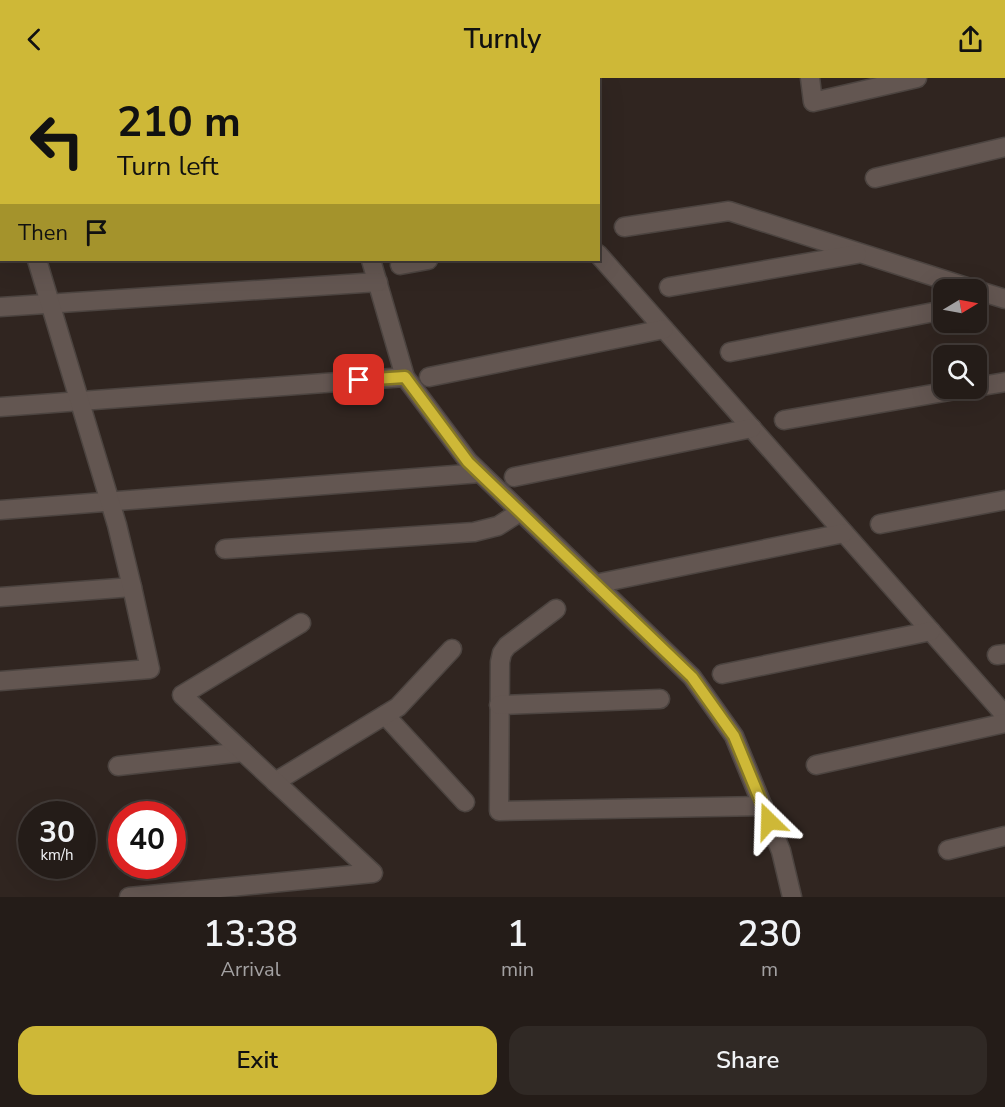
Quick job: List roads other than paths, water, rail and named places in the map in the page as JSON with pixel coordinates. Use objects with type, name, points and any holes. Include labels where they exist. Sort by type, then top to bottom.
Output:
[{"type":"street","points":[[810,78],[813,102],[917,78]]},
{"type":"street","points":[[875,178],[1005,147]]},
{"type":"street","points":[[624,227],[729,211],[942,279]]},
{"type":"street","points":[[669,286],[861,253]]},
{"type":"street","points":[[600,256],[1005,715]]},
{"type":"street","points":[[0,681],[150,669],[111,502],[37,261]]},
{"type":"street","points":[[371,261],[405,377],[468,462],[692,677],[734,736],[781,851],[792,897]]},
{"type":"street","points":[[400,265],[422,261]]},
{"type":"street","points":[[0,307],[378,282]]},
{"type":"street","points":[[987,293],[1004,298]]},
{"type":"street","points":[[987,301],[1004,298]]},
{"type":"street","points":[[730,352],[933,312]]},
{"type":"street","points":[[429,377],[664,328]]},
{"type":"street","points":[[0,407],[405,377]]},
{"type":"street","points":[[987,385],[1005,382]]},
{"type":"street","points":[[784,420],[933,394]]},
{"type":"street","points":[[514,477],[752,428]]},
{"type":"street","points":[[0,510],[480,473]]},
{"type":"street","points":[[880,524],[1005,500]]},
{"type":"street","points":[[225,549],[474,532],[498,526],[520,512]]},
{"type":"street","points":[[596,584],[844,533]]},
{"type":"street","points":[[0,597],[132,587]]},
{"type":"street","points":[[556,609],[507,646],[502,653],[499,705],[499,811],[763,806]]},
{"type":"street","points":[[129,897],[373,873],[182,695],[301,623]]},
{"type":"street","points":[[722,674],[931,631]]},
{"type":"street","points":[[275,782],[398,707],[452,649]]},
{"type":"street","points":[[499,705],[660,699]]},
{"type":"street","points":[[385,715],[465,802]]},
{"type":"street","points":[[816,765],[1005,723]]},
{"type":"street","points":[[118,766],[243,752]]},
{"type":"street","points":[[948,850],[1005,836]]}]
